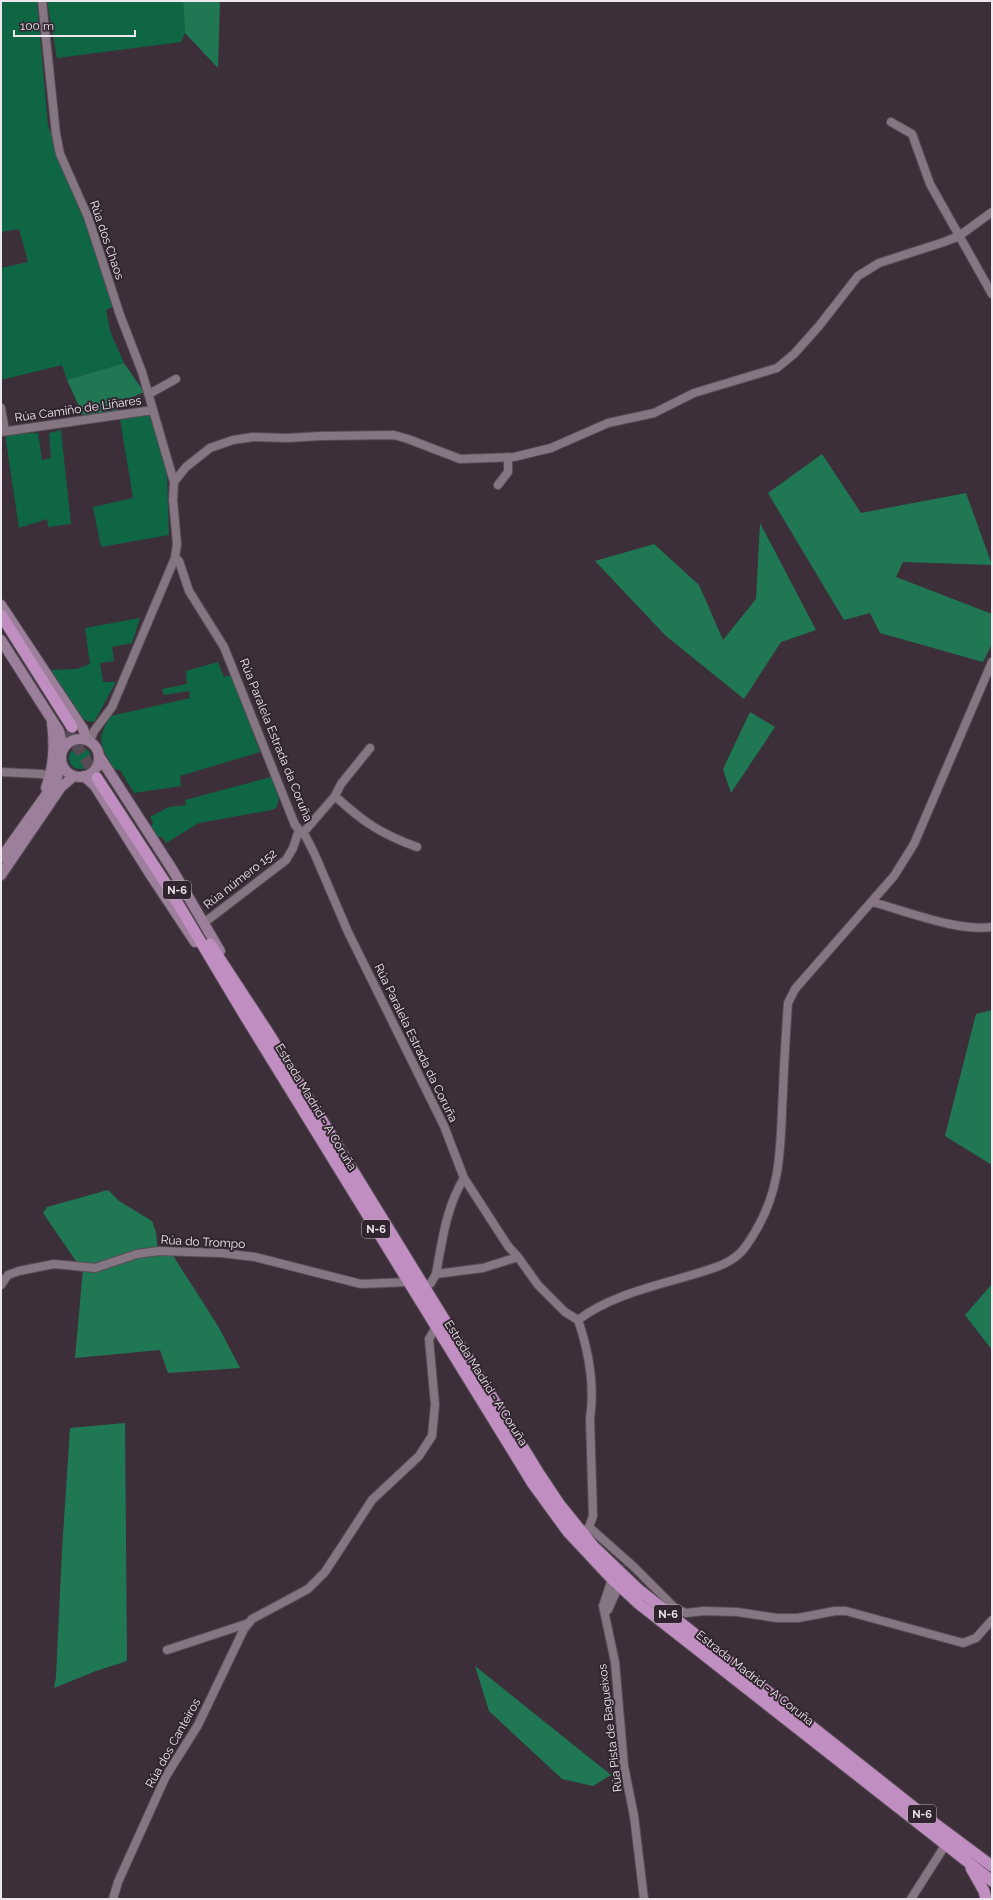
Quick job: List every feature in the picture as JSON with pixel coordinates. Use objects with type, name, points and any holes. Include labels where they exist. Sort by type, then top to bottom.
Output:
[{"type":"highway","points":[[1,615],[70,729],[1,629]]},
{"type":"highway","name":"Estrada Madrid - A Coruña","points":[[100,776],[168,887],[424,1287],[538,1472],[560,1504],[585,1530],[594,1547],[638,1589],[676,1614],[930,1820],[992,1866]]},
{"type":"highway","name":"Estrada Madrid - A Coruña","points":[[246,1008],[436,1327],[533,1484],[568,1532],[612,1579],[639,1604],[992,1881]]},
{"type":"highway","points":[[963,1858],[975,1873],[984,1891],[986,1899]]},
{"type":"main road","points":[[1,605],[83,728],[89,741],[98,750],[99,762],[94,771],[84,776],[74,776],[68,773],[61,763]]},
{"type":"main road","points":[[1,640],[61,736],[63,748],[56,782],[1,858]]},
{"type":"main road","points":[[40,805],[50,777],[54,742],[51,719]]},
{"type":"main road","points":[[63,748],[74,739],[80,738],[89,741]]},
{"type":"main road","points":[[99,756],[172,869],[203,921],[246,1008]]},
{"type":"main road","points":[[1,875],[61,787],[68,779],[74,776]]},
{"type":"main road","points":[[84,776],[95,786],[150,874],[246,1008]]},
{"type":"street","name":"Rúa dos Chaos","points":[[42,1],[56,134],[60,154],[88,217],[149,394],[174,482],[173,500],[177,544],[175,558]]},
{"type":"street","points":[[891,122],[912,134],[930,184],[992,294]]},
{"type":"street","points":[[174,482],[178,474],[210,448],[233,440],[253,437],[288,438],[394,435],[460,459],[508,457],[551,448],[608,424],[654,413],[694,393],[777,368],[799,349],[858,276],[879,262],[959,236],[992,212]]},
{"type":"street","points":[[149,394],[176,379]]},
{"type":"street","name":"Rúa Camiño de Liñares","points":[[1,408],[3,432],[153,410]]},
{"type":"street","points":[[498,485],[508,472],[508,457]]},
{"type":"street","points":[[89,741],[94,731],[112,707],[175,558]]},
{"type":"street","name":"Rúa Paralela Estrada da Coruña","points":[[175,558],[179,561],[189,591],[224,647],[295,825],[315,855],[348,932],[444,1126],[464,1178],[508,1246],[518,1257],[538,1285],[565,1312],[578,1320]]},
{"type":"street","points":[[992,662],[914,844],[894,876],[795,989],[788,1003],[780,1154],[776,1183],[770,1203],[746,1246],[737,1257],[718,1266],[679,1277],[593,1308],[578,1320],[584,1339],[592,1376],[593,1404],[590,1419],[593,1516],[585,1530],[626,1563],[676,1609],[676,1614],[716,1611],[737,1612],[777,1618],[798,1618],[835,1611],[846,1611],[963,1643],[976,1638],[992,1620]]},
{"type":"street","points":[[301,832],[335,796],[341,784],[370,748]]},
{"type":"street","points":[[1,772],[42,774],[50,777]]},
{"type":"street","points":[[335,796],[354,813],[381,833],[417,846]]},
{"type":"street","name":"Rúa número 152","points":[[203,921],[209,919],[286,860],[301,832]]},
{"type":"street","points":[[872,902],[978,929],[992,927]]},
{"type":"street","points":[[424,1287],[431,1282],[436,1274],[449,1211],[458,1187],[464,1178]]},
{"type":"street","name":"Rúa do Trompo","points":[[1,1284],[8,1275],[19,1271],[54,1264],[95,1268],[137,1254],[159,1251],[221,1253],[255,1257],[361,1284],[409,1282]]},
{"type":"street","points":[[436,1274],[483,1268],[518,1257]]},
{"type":"street","points":[[168,1650],[249,1623],[252,1619],[308,1589],[325,1572],[372,1500],[419,1456],[432,1436],[435,1405],[429,1338],[436,1327]]},
{"type":"street","name":"Rúa Pista de Bagueixos","points":[[612,1579],[604,1602],[615,1662],[624,1766],[634,1816],[644,1899]]},
{"type":"street","points":[[605,1611],[608,1610],[616,1592]]},
{"type":"street","name":"Rúa dos Canteiros","points":[[112,1899],[118,1882],[166,1776],[198,1725],[244,1629],[249,1623]]},
{"type":"street","points":[[911,1899],[946,1844]]},
{"type":"green space","points":[[1,1],[37,1],[48,126],[83,215],[115,306],[106,310],[110,331],[124,363],[67,380],[62,365],[1,380],[1,268],[28,262],[19,229],[1,232]]},
{"type":"green space","points":[[47,1],[183,1],[185,33],[181,42],[57,58]]},
{"type":"green space","points":[[183,1],[220,1],[218,68],[185,33]]},
{"type":"green space","points":[[124,363],[144,392],[117,404],[117,412],[83,415],[67,380]]},
{"type":"green space","points":[[152,413],[155,415],[167,476],[169,535],[101,547],[93,507],[133,498],[120,419]]},
{"type":"green space","points":[[61,430],[71,524],[48,527],[47,519],[19,528],[5,434],[38,433],[42,460],[51,458],[49,433]]},
{"type":"green space","points":[[822,454],[861,513],[966,493],[992,565],[903,562],[896,577],[992,614],[992,644],[983,662],[880,633],[870,613],[844,620],[768,493]]},
{"type":"green space","points":[[760,523],[816,630],[781,642],[744,699],[666,636],[595,561],[654,544],[699,585],[723,640],[756,599]]},
{"type":"green space","points":[[140,618],[132,643],[112,647],[114,661],[100,663],[103,682],[116,682],[94,722],[87,721],[82,718],[51,670],[77,669],[90,664],[85,628]]},
{"type":"green space","points":[[218,662],[224,677],[231,675],[260,752],[180,776],[181,786],[134,793],[120,770],[114,769],[103,748],[101,737],[111,716],[190,698],[189,691],[164,695],[162,689],[187,684],[186,671]]},
{"type":"green space","points":[[750,712],[775,727],[731,793],[723,769]]},
{"type":"green space","points":[[80,747],[88,750],[91,758],[88,766],[80,769],[72,766],[69,758],[72,750]]},
{"type":"green space","points":[[271,777],[279,797],[277,807],[272,810],[199,823],[166,843],[162,837],[158,837],[151,826],[153,823],[150,817],[169,807],[186,805],[185,800]]},
{"type":"green space","points":[[992,1010],[992,1165],[945,1136],[976,1014]]},
{"type":"green space","points":[[108,1190],[119,1201],[152,1221],[156,1232],[158,1254],[172,1254],[218,1326],[240,1368],[168,1373],[160,1350],[75,1358],[83,1269],[43,1213],[47,1207]]},
{"type":"green space","points":[[992,1284],[992,1350],[965,1315]]},
{"type":"green space","points":[[125,1423],[127,1661],[96,1671],[54,1688],[56,1677],[70,1428]]},
{"type":"green space","points":[[475,1666],[611,1775],[593,1786],[562,1779],[489,1711]]},
{"type":"tunnel","points":[[67,730],[97,778]]},
{"type":"tunnel","points":[[621,1578],[624,1565]]}]
